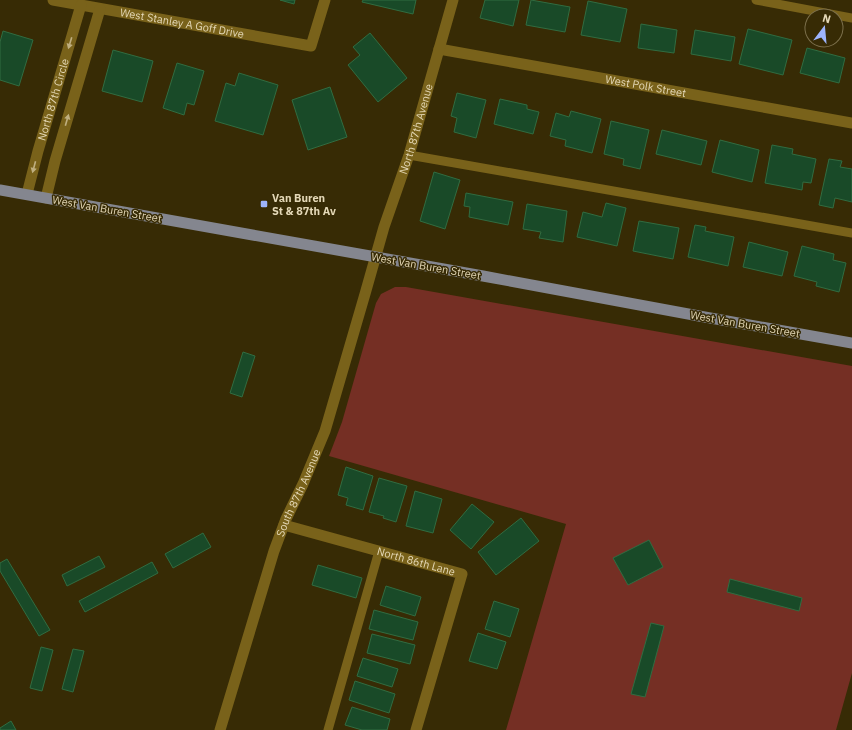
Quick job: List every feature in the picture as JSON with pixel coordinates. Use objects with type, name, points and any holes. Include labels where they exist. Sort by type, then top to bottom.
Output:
[{"type":"main road","name":"West Van Buren Street","points":[[0,190],[852,343]]},
{"type":"street","name":"West Stanley A Goff Drive","points":[[53,0],[311,46],[324,0]]},
{"type":"street","name":"North 87th Avenue","points":[[376,257],[409,155],[454,0]]},
{"type":"street","name":"North 87th Circle","points":[[27,194],[38,151],[81,5]]},
{"type":"street","name":"North 87th Circle","points":[[46,198],[55,161],[100,9]]},
{"type":"street","name":"West Polk Street","points":[[439,49],[852,123]]},
{"type":"street","name":"South 87th Avenue","points":[[220,730],[272,558],[284,525],[325,431],[376,257]]},
{"type":"street","name":"North 86th Lane","points":[[284,525],[462,574],[416,730]]},
{"type":"lane","points":[[756,0],[852,18]]},
{"type":"lane","points":[[409,155],[852,233]]},
{"type":"lane","points":[[328,730],[379,551]]},
{"type":"shaded area","points":[[395,287],[406,287],[852,366],[852,673],[836,730],[506,730],[566,524],[329,456],[342,422],[376,303],[381,294]]},
{"type":"building","points":[[280,0],[295,0],[294,4]]},
{"type":"building","points":[[363,0],[416,0],[413,14],[362,2]]},
{"type":"building","points":[[485,0],[519,0],[513,26],[480,18]]},
{"type":"building","points":[[531,0],[570,7],[565,32],[526,25]]},
{"type":"building","points":[[588,1],[627,9],[620,42],[581,35]]},
{"type":"building","points":[[641,24],[677,30],[674,53],[638,48]]},
{"type":"building","points":[[748,29],[792,40],[783,75],[739,64]]},
{"type":"building","points":[[695,30],[735,37],[731,61],[691,54]]},
{"type":"building","points":[[3,31],[33,40],[19,86],[0,80],[0,42]]},
{"type":"building","points":[[370,33],[407,78],[378,102],[348,65],[360,55],[353,47]]},
{"type":"building","points":[[807,48],[845,58],[839,83],[800,73]]},
{"type":"building","points":[[113,50],[153,61],[142,102],[102,91]]},
{"type":"building","points":[[177,63],[204,71],[194,105],[187,103],[184,115],[163,108]]},
{"type":"building","points":[[239,73],[278,85],[263,135],[215,121],[226,83],[235,86]]},
{"type":"building","points":[[330,87],[347,137],[308,150],[292,100]]},
{"type":"building","points":[[457,93],[486,100],[476,138],[454,132],[457,118],[451,116]]},
{"type":"building","points":[[500,99],[527,105],[527,109],[539,112],[533,134],[494,124]]},
{"type":"building","points":[[571,111],[601,119],[592,153],[565,146],[566,140],[550,136],[556,113],[569,117]]},
{"type":"building","points":[[611,121],[649,130],[640,169],[623,165],[624,159],[604,154]]},
{"type":"building","points":[[662,130],[707,141],[701,165],[656,154]]},
{"type":"building","points":[[720,140],[759,150],[752,182],[712,172]]},
{"type":"building","points":[[772,145],[793,149],[792,154],[816,159],[811,183],[803,182],[802,190],[765,183]]},
{"type":"building","points":[[829,159],[842,161],[840,167],[852,169],[852,202],[835,198],[833,208],[819,205]]},
{"type":"building","points":[[434,172],[460,180],[445,229],[420,221]]},
{"type":"building","points":[[466,193],[513,202],[508,225],[469,217],[470,207],[464,206]]},
{"type":"building","points":[[606,203],[626,208],[617,246],[577,237],[583,212],[602,217]]},
{"type":"building","points":[[527,204],[567,211],[563,242],[539,238],[541,232],[523,229]]},
{"type":"building","points":[[639,221],[679,228],[673,259],[633,251]]},
{"type":"building","points":[[695,225],[706,227],[705,231],[734,237],[728,266],[688,257]]},
{"type":"building","points":[[749,242],[788,252],[782,276],[743,267]]},
{"type":"building","points":[[802,246],[834,254],[833,260],[846,263],[839,292],[816,286],[817,282],[794,276]]},
{"type":"building","points":[[243,352],[255,356],[242,397],[230,393]]},
{"type":"building","points":[[346,467],[373,476],[363,510],[346,505],[348,498],[338,495]]},
{"type":"building","points":[[379,478],[407,486],[396,522],[383,518],[384,516],[369,512]]},
{"type":"building","points":[[415,491],[442,499],[433,533],[406,526]]},
{"type":"building","points":[[472,504],[494,522],[471,549],[450,530]]},
{"type":"building","points":[[521,518],[539,541],[496,575],[478,552]]},
{"type":"building","points":[[203,533],[211,547],[173,568],[165,554]]},
{"type":"building","points":[[649,540],[663,567],[628,585],[613,558]]},
{"type":"building","points":[[99,556],[105,567],[67,586],[62,575]]},
{"type":"building","points":[[7,559],[50,630],[39,636],[0,571],[0,563]]},
{"type":"building","points":[[152,562],[158,573],[85,612],[79,601]]},
{"type":"building","points":[[318,565],[362,578],[356,598],[312,585]]},
{"type":"building","points":[[730,579],[802,598],[799,611],[727,592]]},
{"type":"building","points":[[386,586],[421,597],[415,616],[380,605]]},
{"type":"building","points":[[494,601],[519,609],[510,637],[485,629]]},
{"type":"building","points":[[374,610],[418,622],[413,640],[369,629]]},
{"type":"building","points":[[651,623],[664,626],[645,697],[631,694]]},
{"type":"building","points":[[478,633],[506,642],[497,669],[469,661]]},
{"type":"building","points":[[372,634],[415,645],[410,664],[367,653]]},
{"type":"building","points":[[41,647],[53,650],[42,691],[30,688]]},
{"type":"building","points":[[73,649],[84,651],[73,692],[62,689]]},
{"type":"building","points":[[363,658],[398,669],[392,687],[357,676]]},
{"type":"building","points":[[355,681],[395,694],[389,713],[349,700]]},
{"type":"building","points":[[352,707],[390,719],[387,730],[362,730],[345,725]]},
{"type":"building","points":[[11,721],[16,730],[0,730],[0,728]]},
{"type":"place","name":"Van Buren St & 87th Av","points":[[264,204]]}]
